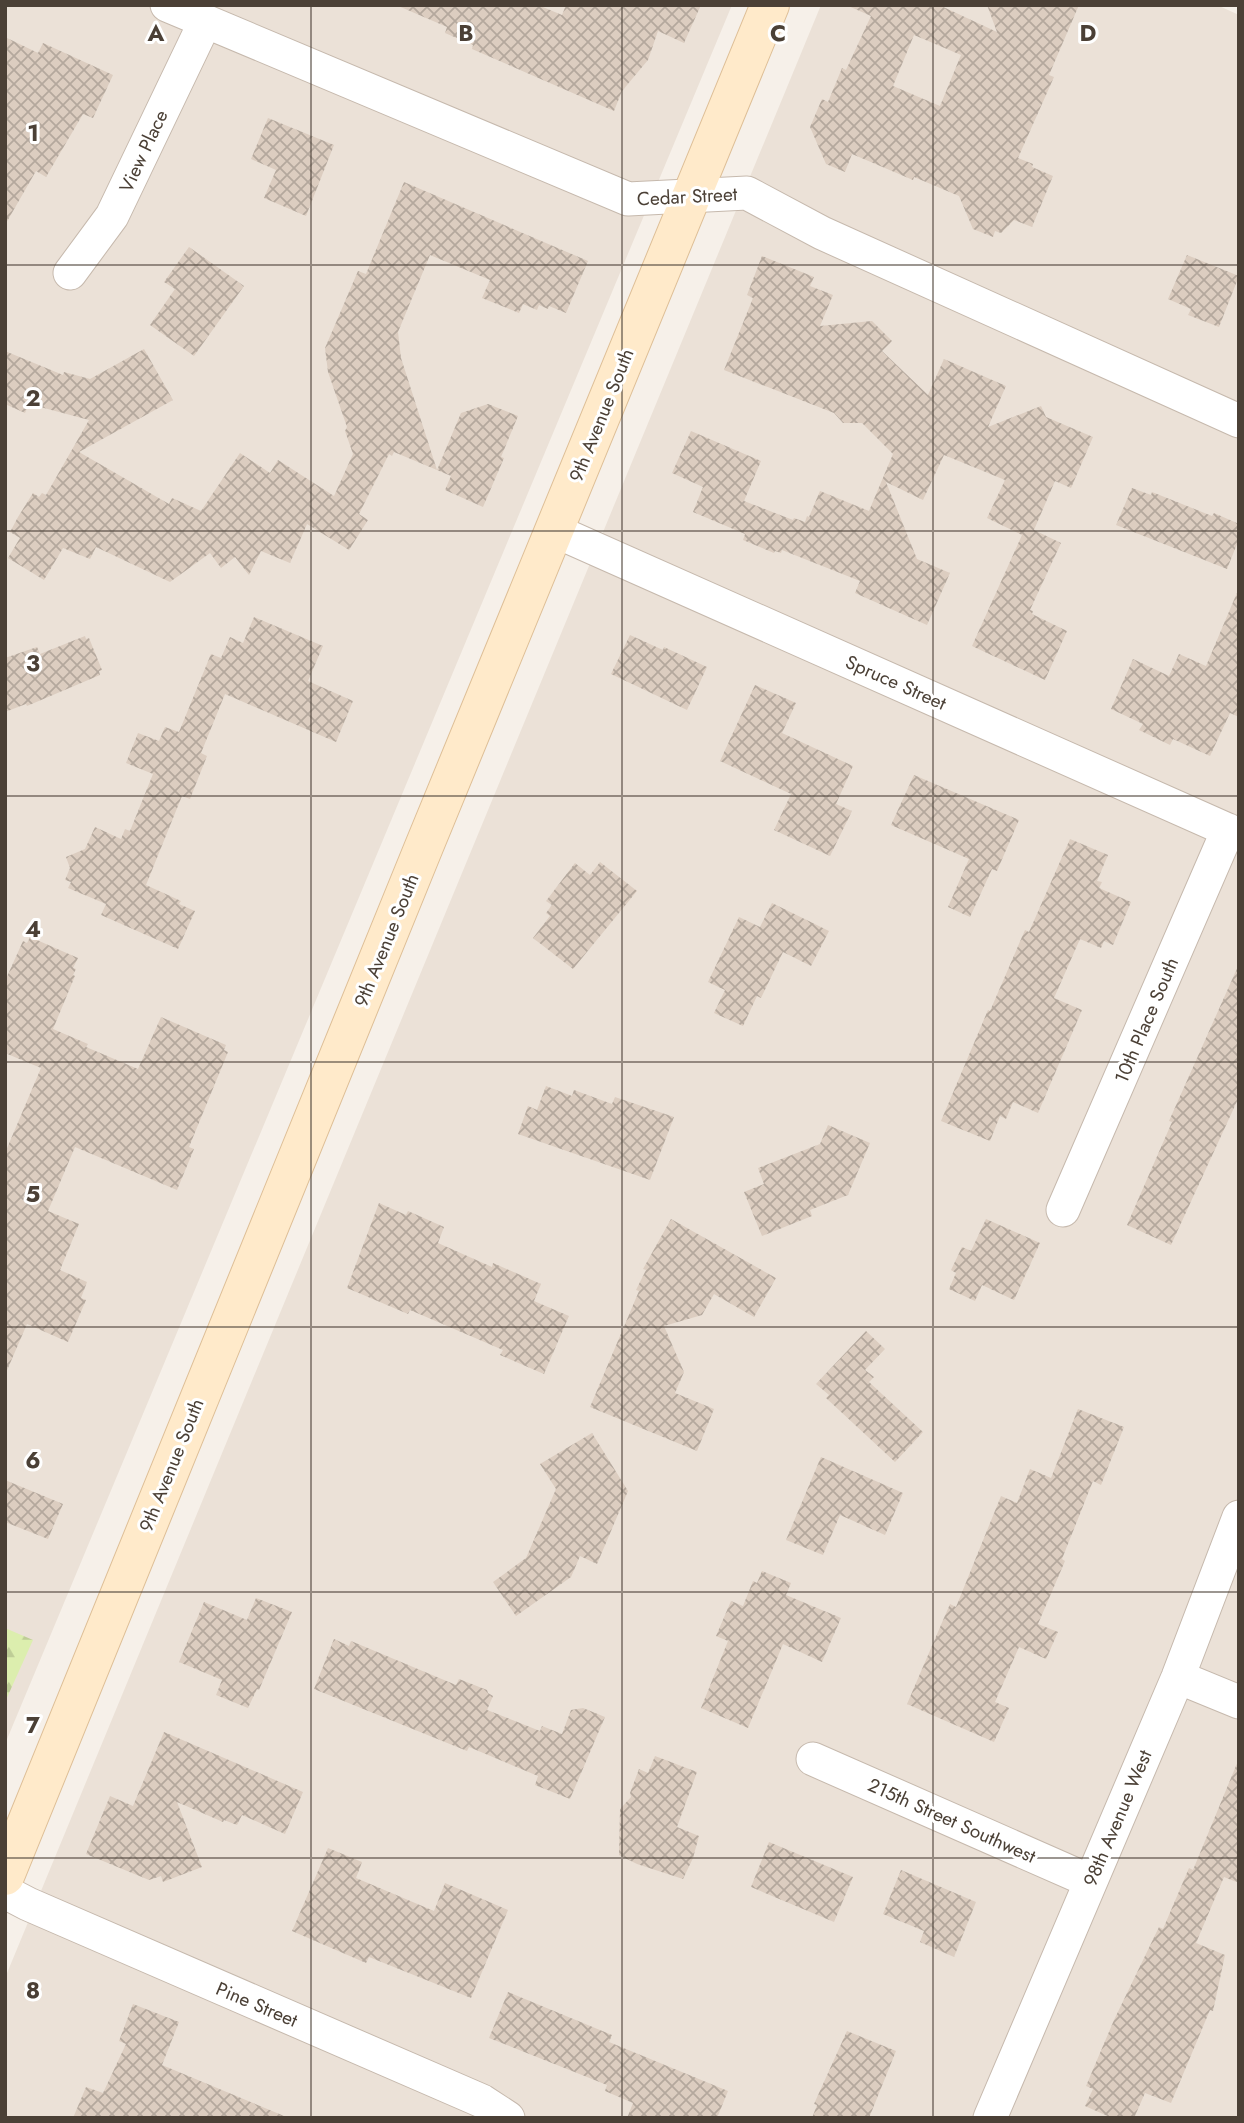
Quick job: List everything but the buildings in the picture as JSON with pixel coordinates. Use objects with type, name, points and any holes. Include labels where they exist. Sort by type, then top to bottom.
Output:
[{"type":"main road","name":"9th Avenue South","points":[[5,1876],[770,5]]},
{"type":"street","name":"Cedar Street","points":[[167,5],[628,199],[747,193],[822,233],[1239,421]]},
{"type":"street","name":"View Place","points":[[71,273],[113,216],[205,22]]},
{"type":"street","name":"Spruce Street","points":[[554,530],[1233,832]]},
{"type":"street","name":"10th Place South","points":[[1063,1210],[1233,832]]},
{"type":"street","name":"98th Avenue West","points":[[990,2118],[1178,1676],[1239,1517]]},
{"type":"street","points":[[1178,1676],[1239,1702]]},
{"type":"street","name":"215th Street Southwest","points":[[813,1759],[1090,1881]]},
{"type":"street","name":"Pine Street","points":[[5,1892],[28,1905],[482,2101],[508,2118]]},
{"type":"shaded area","points":[[5,5],[732,5],[5,1744]]},
{"type":"shaded area","points":[[821,5],[1217,5],[1239,15],[1239,2118],[5,2118],[5,1978]]},
{"type":"green space","points":[[5,1628],[33,1640],[5,1702]]}]
